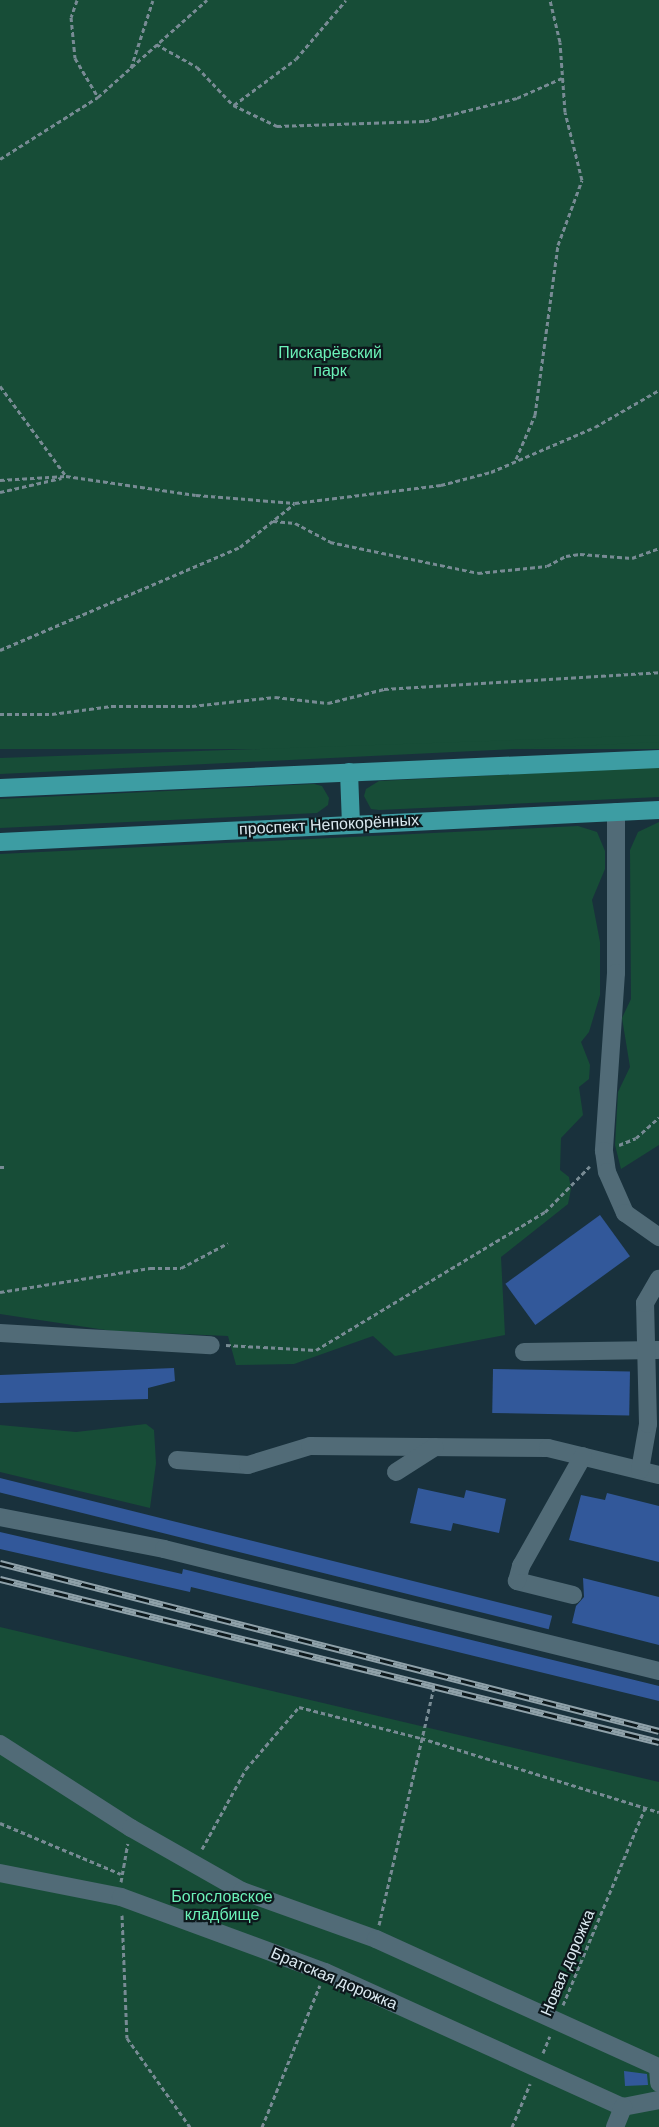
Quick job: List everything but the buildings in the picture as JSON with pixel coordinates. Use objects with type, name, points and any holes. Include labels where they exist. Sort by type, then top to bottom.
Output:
[{"type":"main road","points":[[0,788],[659,759]]},
{"type":"main road","points":[[349,772],[351,824]]},
{"type":"main road","name":"проспект Непокорённых","points":[[0,842],[659,810]]},
{"type":"street","points":[[616,812],[616,973],[604,1151],[625,1213],[659,1237]]},
{"type":"street","points":[[640,1470],[648,1424],[653,1350],[645,1304],[659,1279]]},
{"type":"street","points":[[0,1333],[211,1345]]},
{"type":"street","points":[[524,1352],[653,1350]]},
{"type":"street","points":[[177,1460],[248,1465],[310,1446],[548,1448],[659,1475]]},
{"type":"street","points":[[396,1472],[435,1447]]},
{"type":"street","points":[[573,1595],[517,1581],[521,1566],[583,1456]]},
{"type":"street","points":[[0,1517],[164,1549],[659,1671]]},
{"type":"street","points":[[0,1744],[131,1828],[242,1891],[376,1939],[556,2021],[658,2075]]},
{"type":"street","name":"Братская дорожка","points":[[0,1873],[121,1897],[325,1972],[536,2070],[623,2107]]},
{"type":"street","points":[[615,2127],[623,2107],[659,2100]]},
{"type":"path","points":[[77,0],[72,17],[75,58],[98,97]]},
{"type":"path","points":[[130,69],[153,0]]},
{"type":"path","points":[[0,159],[98,97],[207,0]]},
{"type":"path","points":[[233,105],[296,59],[346,0]]},
{"type":"path","points":[[515,461],[535,415],[558,245],[582,180],[565,112],[560,42],[550,0]]},
{"type":"path","points":[[156,44],[197,67],[233,105],[277,126],[424,121],[517,98],[562,78]]},
{"type":"path","points":[[0,386],[66,476]]},
{"type":"path","points":[[0,480],[66,476],[196,495],[296,503],[441,485],[515,461],[595,427],[659,390]]},
{"type":"path","points":[[0,492],[66,476]]},
{"type":"path","points":[[0,650],[240,546],[296,503]]},
{"type":"path","points":[[273,521],[295,524],[330,542],[478,573],[547,566],[566,556],[580,554],[632,558],[659,548]]},
{"type":"path","points":[[0,714],[52,714],[111,705],[192,706],[275,697],[328,703],[384,689],[659,672]]},
{"type":"path","points":[[211,1345],[316,1350],[545,1212],[604,1151],[636,1138],[659,1118]]},
{"type":"path","points":[[0,1167],[6,1167]]},
{"type":"path","points":[[0,1292],[150,1268],[181,1268],[228,1243]]},
{"type":"path","points":[[376,1939],[434,1686]]},
{"type":"path","points":[[194,1864],[246,1770],[299,1707],[422,1738],[659,1812]]},
{"type":"path","name":"Новая дорожка","points":[[512,2127],[645,1808]]},
{"type":"path","points":[[0,1823],[121,1874]]},
{"type":"path","points":[[131,1828],[121,1874],[127,2038],[190,2127]]},
{"type":"path","points":[[262,2127],[325,1972]]},
{"type":"green space","name":"Пискарёвский парк","points":[[0,0],[659,0],[659,749],[0,749]]},
{"type":"green space","points":[[659,735],[659,742],[0,774],[0,758]]},
{"type":"green space","points":[[659,767],[659,797],[379,810],[371,809],[364,796],[366,789],[379,781]]},
{"type":"green space","points":[[314,784],[322,786],[329,798],[328,805],[317,813],[0,828],[0,799]]},
{"type":"green space","points":[[659,822],[659,1145],[621,1169],[615,1145],[618,1092],[630,1067],[622,1018],[631,999],[630,850],[638,832]]},
{"type":"green space","points":[[578,826],[597,832],[605,851],[605,869],[592,900],[600,942],[600,995],[589,1032],[581,1042],[590,1065],[589,1079],[579,1087],[583,1115],[561,1138],[560,1170],[569,1177],[571,1189],[568,1204],[501,1257],[505,1335],[395,1356],[373,1336],[294,1364],[236,1365],[228,1336],[112,1331],[0,1314],[0,854]]},
{"type":"green space","points":[[146,1424],[154,1430],[156,1463],[150,1508],[0,1472],[0,1425],[76,1432]]},
{"type":"green space","name":"Богословское кладбище","points":[[0,1627],[659,1782],[659,2127],[0,2127]]},
{"type":"railway","points":[[0,1563],[659,1731]]},
{"type":"railway","points":[[0,1579],[659,1742]]}]
